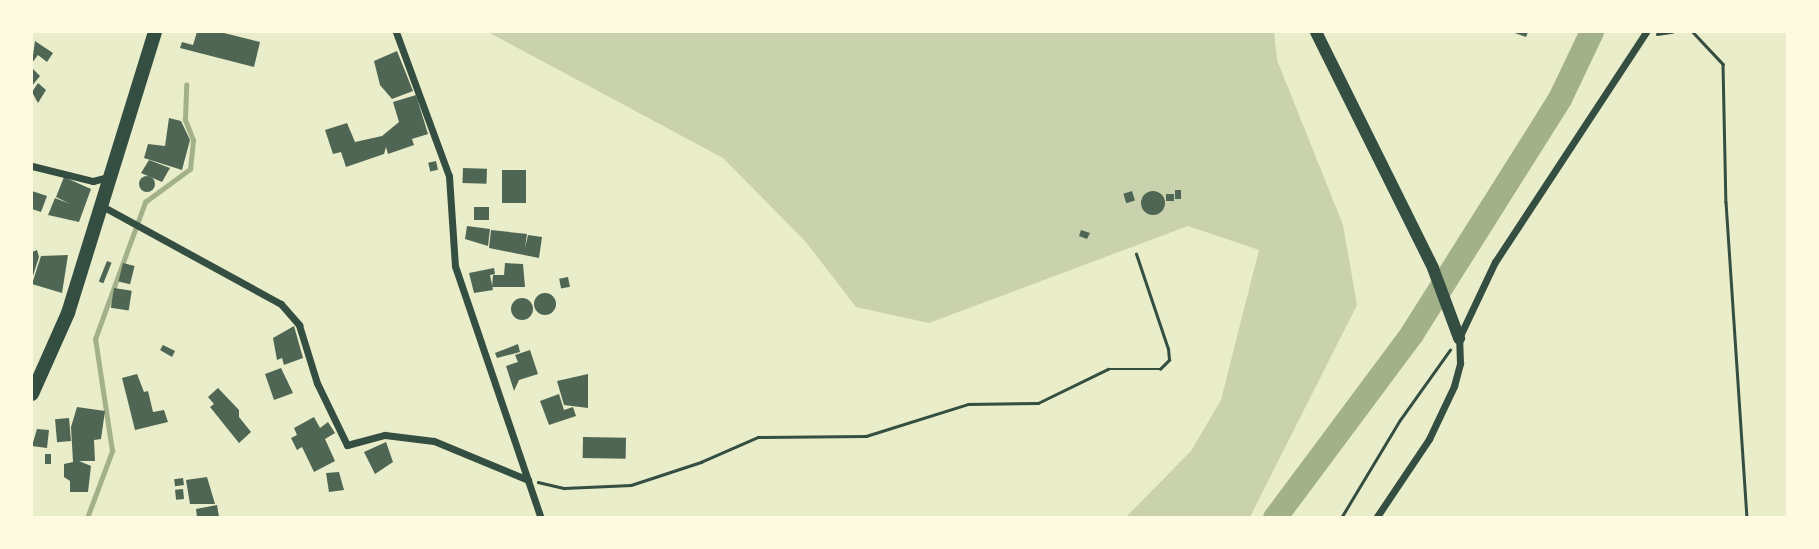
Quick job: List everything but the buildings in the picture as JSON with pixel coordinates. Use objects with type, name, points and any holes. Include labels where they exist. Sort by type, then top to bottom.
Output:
[{"type":"highway","points":[[32,394],[68,313],[155,32]]},
{"type":"main road","points":[[1316,32],[1433,268],[1459,338]]},
{"type":"street","points":[[396,32],[449,176],[455,266],[541,517]]},
{"type":"street","points":[[1376,517],[1429,439],[1454,386],[1460,363],[1459,338],[1495,262],[1646,34]]},
{"type":"street","points":[[32,166],[93,181],[108,177]]},
{"type":"street","points":[[100,205],[281,304],[299,325],[317,383],[347,445],[385,435],[434,442],[528,480]]},
{"type":"path","points":[[1646,34],[1672,32]]},
{"type":"path","points":[[1693,32],[1723,64],[1726,202],[1747,517]]},
{"type":"path","points":[[528,480],[564,488],[631,485],[701,462],[758,437],[866,436],[968,404],[1038,403],[1108,369],[1160,369],[1169,360],[1168,349],[1136,254]]},
{"type":"path","points":[[1341,517],[1400,420],[1459,338]]},
{"type":"green space","points":[[488,32],[1274,32],[1277,60],[1343,225],[1357,305],[1250,517],[1126,517],[1191,451],[1221,400],[1259,250],[1188,226],[929,323],[856,307],[805,241],[723,158]]},
{"type":"waterway","points":[[1275,518],[1412,334],[1560,99],[1592,32]]},
{"type":"waterway","points":[[87,518],[112,451],[95,339],[145,202],[190,169],[193,140],[185,120],[186,85]]}]
